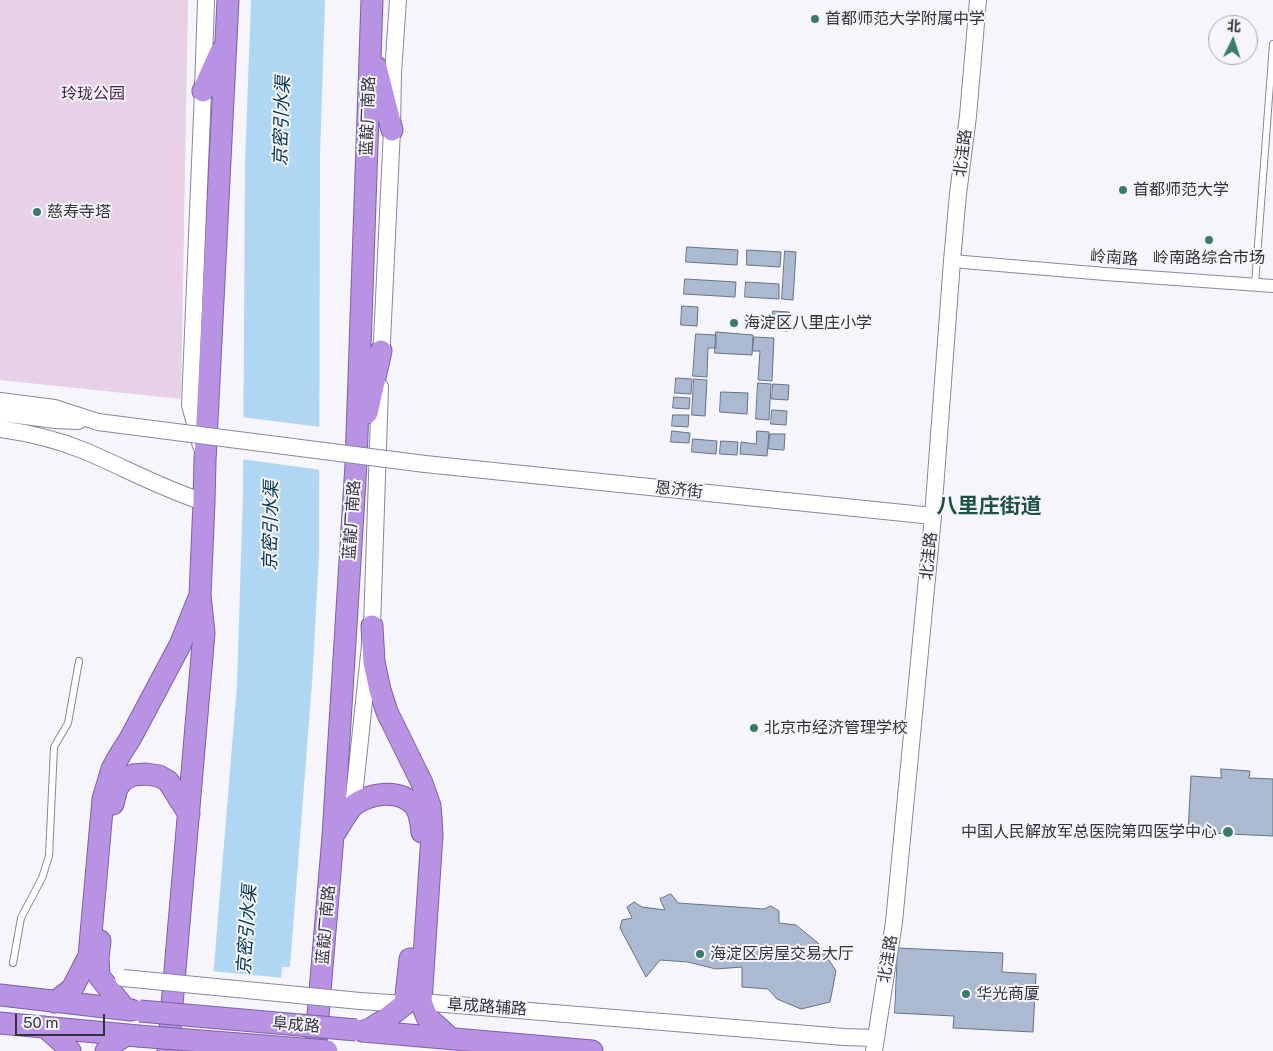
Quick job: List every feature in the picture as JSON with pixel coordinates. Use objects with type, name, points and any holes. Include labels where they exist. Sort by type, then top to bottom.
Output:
[{"type":"highway","points":[[168,1051],[204,633],[200,595],[205,461],[228,0]]},
{"type":"highway","name":"蓝靛厂南路","points":[[319,1047],[356,464],[372,0]]},
{"type":"highway","points":[[204,92],[226,39]]},
{"type":"highway","points":[[370,46],[392,130]]},
{"type":"highway","points":[[356,464],[381,351]]},
{"type":"highway","points":[[55,1002],[72,989],[88,956],[103,799],[112,769],[120,753],[130,740],[180,645],[200,595]]},
{"type":"highway","points":[[372,626],[374,662],[380,690],[387,712],[422,783],[430,812],[432,835],[413,1003]]},
{"type":"highway","points":[[132,1010],[99,976],[98,958],[113,800],[117,788],[123,780],[133,775],[146,774],[158,776],[168,781],[188,814]]},
{"type":"highway","points":[[333,836],[353,806],[368,797],[383,794],[396,795],[408,799],[415,806],[420,816],[422,835],[413,1003],[450,1038]]},
{"type":"highway","name":"阜成路","points":[[0,995],[132,1010],[592,1051]]},
{"type":"highway","points":[[361,1030],[386,1019],[413,1003]]},
{"type":"highway","name":"阜成路","points":[[0,1023],[132,1035],[319,1047]]},
{"type":"highway","points":[[46,1027],[70,1051]]},
{"type":"highway","points":[[106,1051],[111,1045],[132,1035]]},
{"type":"street","points":[[205,461],[190,405],[204,92],[206,0]]},
{"type":"street","name":"蓝靛厂南路","points":[[353,806],[372,626],[381,351],[398,0]]},
{"type":"street","name":"北洼路","points":[[875,1044],[894,922],[933,516],[958,194],[968,116],[978,0]]},
{"type":"street","name":"岭南路","points":[[952,261],[1273,286]]},
{"type":"street","points":[[0,401],[55,408],[98,422]]},
{"type":"street","points":[[0,412],[56,420],[98,422]]},
{"type":"street","name":"恩济街","points":[[98,422],[425,464],[933,516]]},
{"type":"street","points":[[0,429],[47,438],[83,450],[180,494],[204,502]]},
{"type":"street","name":"阜成路辅路","points":[[99,976],[360,1001],[564,1013],[844,1037],[875,1044]]},
{"type":"lane","points":[[1255,284],[1270,135],[1273,44]]},
{"type":"lane","points":[[13,963],[21,918],[42,878],[49,856],[54,747],[68,723],[79,662]]},
{"type":"green space","name":"玲珑公园","points":[[0,0],[188,0],[181,399],[0,380]]},
{"type":"water","name":"京密引水渠","points":[[251,0],[325,0],[320,158],[319,555],[312,683],[290,967],[282,967],[275,1051],[207,1051],[237,685],[243,492],[245,163]]},
{"type":"pier","points":[[241,417],[321,427],[321,470],[241,459]]},
{"type":"pier","points":[[211,971],[284,978],[277,1051],[204,1051]]},
{"type":"building","points":[[687,247],[738,250],[737,265],[686,262]]},
{"type":"building","points":[[747,250],[781,252],[780,267],[747,265]]},
{"type":"building","points":[[785,251],[796,252],[793,300],[782,299]]},
{"type":"building","points":[[685,279],[736,282],[735,297],[684,294]]},
{"type":"building","points":[[746,282],[779,284],[779,299],[745,297]]},
{"type":"building","points":[[682,306],[698,307],[697,326],[681,325]]},
{"type":"building","points":[[773,311],[789,312],[788,331],[772,330]]},
{"type":"building","points":[[716,332],[753,335],[752,355],[715,353]]},
{"type":"building","points":[[696,334],[716,335],[716,348],[708,348],[707,377],[693,376]]},
{"type":"building","points":[[754,337],[774,338],[772,381],[758,380],[760,351],[753,351]]},
{"type":"building","points":[[676,378],[692,379],[691,394],[675,393]]},
{"type":"building","points":[[694,379],[707,380],[705,416],[692,415]]},
{"type":"building","points":[[758,383],[771,384],[769,420],[756,419]]},
{"type":"building","points":[[773,384],[789,385],[788,400],[772,399]]},
{"type":"building","points":[[721,392],[748,393],[747,414],[720,412]]},
{"type":"building","points":[[674,397],[690,398],[689,409],[673,408]]},
{"type":"building","points":[[772,410],[787,411],[786,425],[771,424]]},
{"type":"building","points":[[673,415],[689,415],[688,427],[672,426]]},
{"type":"building","points":[[672,431],[690,433],[689,443],[671,442]]},
{"type":"building","points":[[757,431],[769,432],[767,456],[740,454],[741,442],[756,444]]},
{"type":"building","points":[[770,434],[785,434],[784,450],[769,449]]},
{"type":"building","points":[[693,439],[717,441],[716,454],[692,452]]},
{"type":"building","points":[[721,441],[738,442],[737,455],[720,454]]},
{"type":"building","points":[[1221,769],[1250,771],[1249,778],[1273,779],[1273,836],[1188,832],[1191,776],[1221,778]]},
{"type":"building","points":[[671,894],[678,903],[764,909],[771,906],[779,911],[779,923],[796,925],[818,943],[836,971],[830,1002],[801,1009],[777,999],[768,989],[742,987],[742,967],[716,969],[688,962],[660,960],[646,977],[620,928],[622,920],[632,918],[627,907],[634,902],[642,907],[665,910],[660,899]]},
{"type":"building","name":"华光商厦","points":[[898,948],[1003,953],[1002,972],[1036,974],[1033,1032],[953,1028],[954,1016],[895,1013]]},
{"type":"place","name":"首都师范大学附属中学","points":[[815,19]]},
{"type":"place","name":"首都师范大学","points":[[1123,190]]},
{"type":"place","name":"慈寿寺塔","points":[[37,212]]},
{"type":"place","name":"岭南路综合市场","points":[[1209,240]]},
{"type":"place","name":"海淀区八里庄小学","points":[[734,323]]},
{"type":"place","name":"北京市经济管理学校","points":[[754,728]]},
{"type":"place","name":"中国人民解放军总医院第四医学中心","points":[[1228,832]]},
{"type":"place","name":"海淀区房屋交易大厅","points":[[700,954]]},
{"type":"place","name":"华光商厦","points":[[966,994]]},
{"type":"district","name":"八里庄街道","points":[[989,507]]}]
